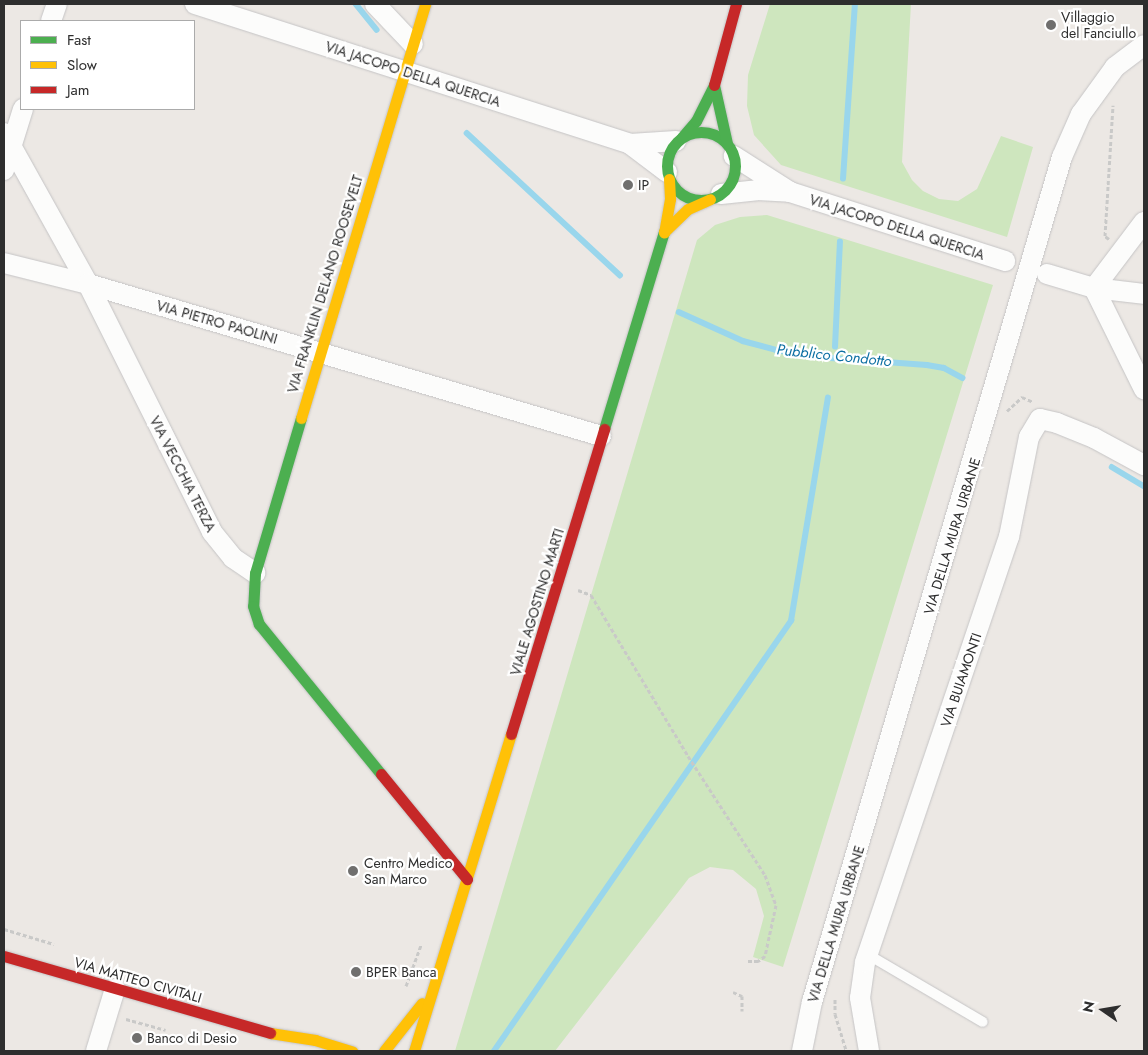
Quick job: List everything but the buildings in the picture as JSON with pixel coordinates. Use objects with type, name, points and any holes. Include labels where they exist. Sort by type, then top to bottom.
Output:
[{"type":"main road","name":"VIA FRANKLIN DELANO ROOSEVELT","points":[[254,573],[425,4]]},
{"type":"main road","points":[[714,85],[731,150],[733,178],[715,196],[693,199],[683,195],[668,175],[667,157],[679,139],[696,121],[714,85],[736,4]]},
{"type":"main road","points":[[679,139],[704,131],[722,138],[731,150]]},
{"type":"main road","name":"VIALE AGOSTINO MARTI","points":[[414,1051],[559,582],[601,436],[664,232],[670,199],[668,175]]},
{"type":"main road","name":"VIALE AGOSTINO MARTI","points":[[664,232],[688,209],[715,196]]},
{"type":"main road","points":[[254,573],[253,606],[258,624],[467,878]]},
{"type":"main road","name":"VIA MATTEO CIVITALI","points":[[4,956],[263,1032],[315,1040],[352,1051]]},
{"type":"main road","name":"VIALE AGOSTINO MARTI","points":[[384,1051],[437,981]]},
{"type":"main road","name":"VIA MATTEO CIVITALI","points":[[263,1032],[283,1046]]},
{"type":"street","points":[[51,20],[57,4]]},
{"type":"street","name":"VIA JACOPO DELLA QUERCIA","points":[[195,4],[630,144],[668,175]]},
{"type":"street","points":[[375,4],[413,44]]},
{"type":"street","name":"VIA DELLA MURA URBANE","points":[[802,1051],[812,1002],[1062,157],[1081,114],[1115,67],[1144,45]]},
{"type":"street","points":[[4,170],[8,139],[22,110]]},
{"type":"street","name":"VIA VECCHIA TERZA","points":[[8,139],[88,284],[212,532],[233,558],[254,573]]},
{"type":"street","name":"VIA JACOPO DELLA QUERCIA","points":[[630,144],[679,139]]},
{"type":"street","name":"VIA JACOPO DELLA QUERCIA","points":[[731,150],[790,192]]},
{"type":"street","name":"VIA JACOPO DELLA QUERCIA","points":[[715,196],[757,190],[790,192],[1005,261]]},
{"type":"street","points":[[1094,288],[1122,247],[1144,222]]},
{"type":"street","name":"VIA PIETRO PAOLINI","points":[[4,263],[88,284],[601,436]]},
{"type":"street","points":[[1047,274],[1094,288],[1144,294]]},
{"type":"street","points":[[1094,288],[1144,389]]},
{"type":"street","points":[[1040,419],[1094,438],[1144,465]]},
{"type":"street","name":"VIA BUIAMONTI","points":[[869,1051],[860,998],[867,954],[1009,537],[1029,437],[1040,419]]},
{"type":"street","points":[[96,1051],[115,989]]},
{"type":"lane","points":[[867,954],[983,1022]]},
{"type":"path","points":[[1115,67],[1105,236],[1122,247]]},
{"type":"path","points":[[981,436],[1022,397],[1033,401],[1040,419]]},
{"type":"path","points":[[576,600],[582,581]]},
{"type":"path","points":[[559,582],[592,595],[688,756],[765,875],[776,905],[764,956],[758,961],[748,961]]},
{"type":"path","points":[[405,988],[420,945]]},
{"type":"path","points":[[732,992],[742,996],[742,1011]]},
{"type":"green space","points":[[770,4],[911,4],[902,162],[912,180],[923,191],[939,199],[958,201],[977,189],[1001,136],[1033,147],[1007,237],[781,165],[754,135],[747,106],[748,75]]},
{"type":"green space","points":[[767,215],[993,285],[783,967],[753,957],[764,916],[756,889],[733,870],[710,867],[689,878],[555,1051],[455,1051],[697,240],[715,225],[740,217]]},
{"type":"waterway","name":"Pubblico Condotto","points":[[356,4],[377,30]]},
{"type":"waterway","points":[[843,179],[855,4]]},
{"type":"waterway","name":"Pubblico Condotto","points":[[467,133],[620,275]]},
{"type":"waterway","points":[[835,347],[840,242]]},
{"type":"waterway","name":"Pubblico Condotto","points":[[679,312],[743,341],[776,350],[817,357],[927,365],[944,368],[963,378]]},
{"type":"waterway","points":[[494,1051],[791,621],[828,398]]},
{"type":"waterway","name":"Pubblico Condotto","points":[[1112,467],[1144,486]]},
{"type":"traffic: fast","points":[[682,137],[696,121],[714,85],[727,143]]},
{"type":"traffic: fast","points":[[694,132],[708,132],[720,137],[730,147],[735,159],[735,166],[735,173],[730,185],[720,195],[708,200],[694,200],[682,195],[672,185],[667,173],[667,159],[672,147],[682,137],[694,132]]},
{"type":"traffic: fast","points":[[604,429],[664,232]]},
{"type":"traffic: fast","points":[[301,418],[255,573],[253,606],[259,624],[381,774]]},
{"type":"traffic: slow","points":[[301,418],[425,4]]},
{"type":"traffic: slow","points":[[669,179],[670,199],[664,232],[688,209],[710,199]]},
{"type":"traffic: slow","points":[[414,1051],[511,734]]},
{"type":"traffic: slow","points":[[384,1051],[422,1003]]},
{"type":"traffic: slow","points":[[270,1033],[315,1040],[352,1051]]},
{"type":"traffic: jam","points":[[714,85],[736,4]]},
{"type":"traffic: jam","points":[[511,734],[604,429]]},
{"type":"traffic: jam","points":[[381,774],[467,879]]},
{"type":"traffic: jam","points":[[4,956],[270,1033]]},
{"type":"place","name":"Villaggio del Fanciullo","points":[[1051,25]]},
{"type":"place","name":"IP","points":[[628,185]]},
{"type":"place","name":"Centro Medico San Marco","points":[[353,871]]},
{"type":"place","name":"BPER Banca","points":[[356,972]]},
{"type":"place","name":"Banco di Desio","points":[[137,1038]]}]
